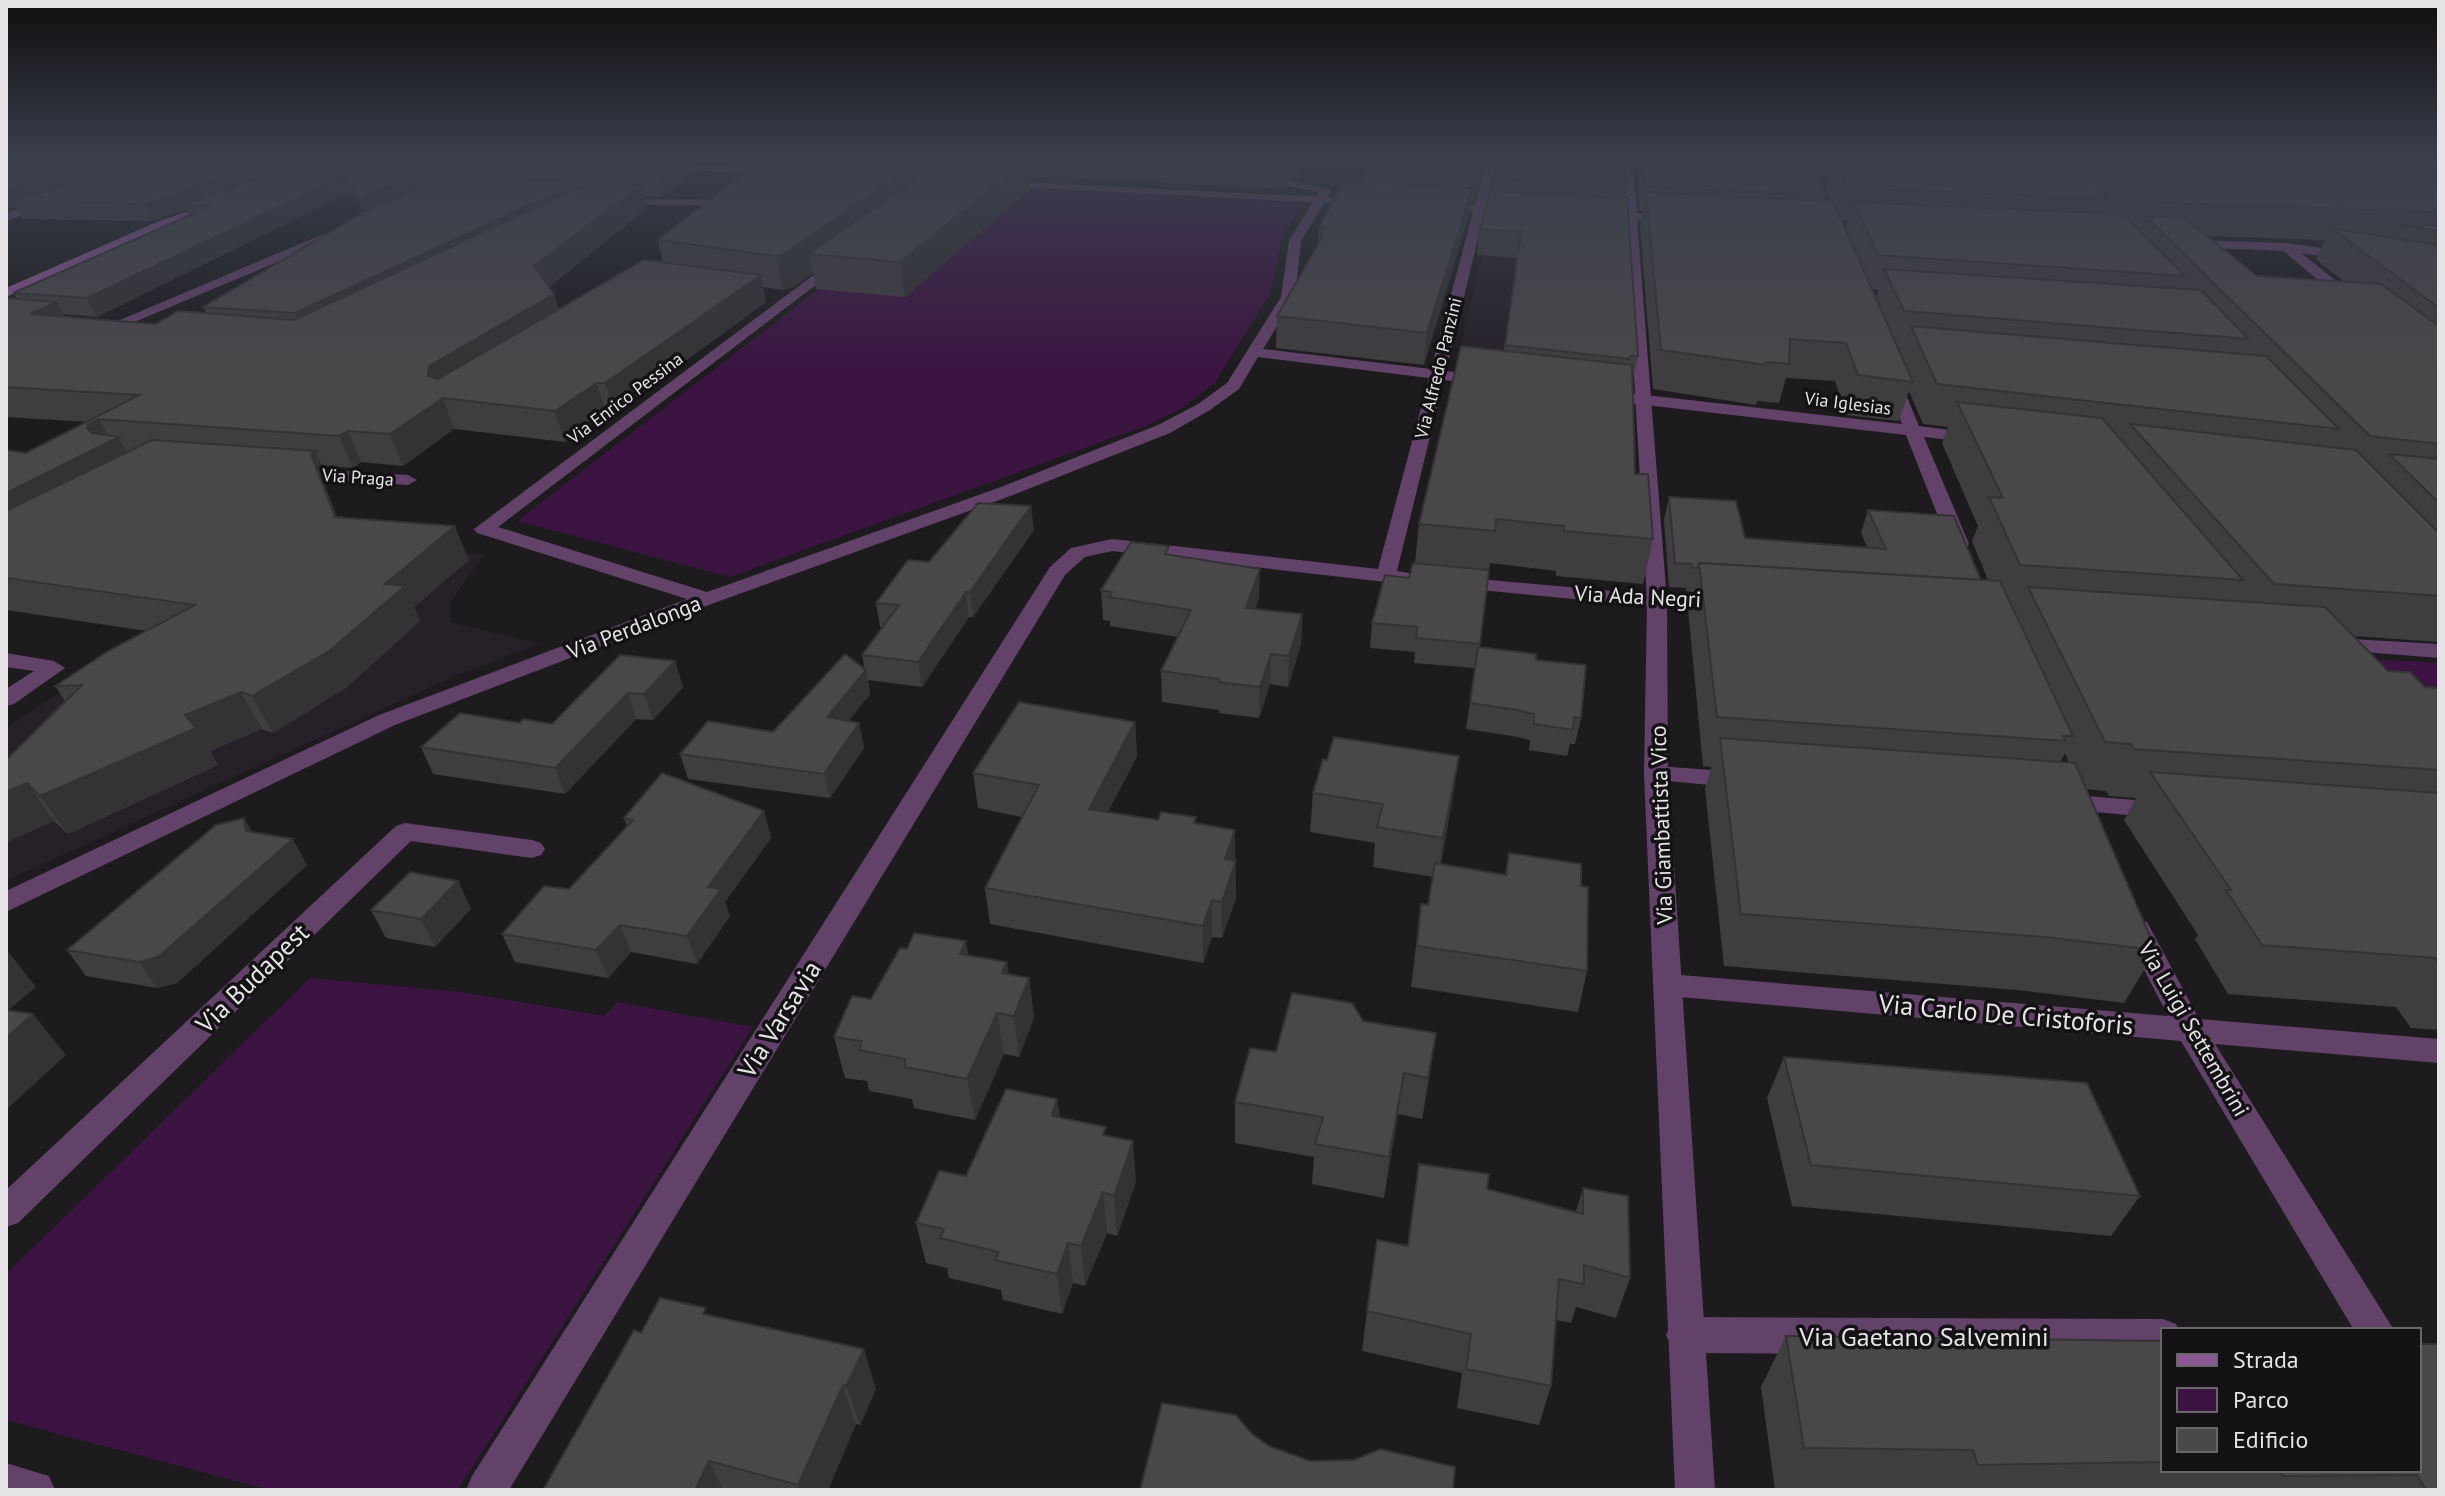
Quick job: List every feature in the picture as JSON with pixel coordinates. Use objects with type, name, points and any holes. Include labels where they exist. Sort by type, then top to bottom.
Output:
[{"type":"main road","points":[[6,293],[150,230]]},
{"type":"street","points":[[115,325],[344,230]]},
{"type":"street","name":"Via Perdalonga","points":[[6,902],[387,720],[707,599],[1007,491],[1164,429],[1204,407],[1233,386],[1288,297],[1295,241],[1302,230]]},
{"type":"street","name":"Via Alfredo Panzini","points":[[1386,576],[1472,230]]},
{"type":"street","name":"Via Giambattista Vico","points":[[1631,230],[1657,601],[1656,774],[1695,1490]]},
{"type":"street","points":[[2176,243],[2286,247],[2364,254]]},
{"type":"street","points":[[2286,247],[2369,314]]},
{"type":"street","name":"Via Enrico Pessina","points":[[707,599],[484,529],[854,251]]},
{"type":"street","points":[[766,294],[791,298]]},
{"type":"street","points":[[99,324],[144,327]]},
{"type":"street","points":[[1252,352],[1503,382]]},
{"type":"street","points":[[1882,355],[1966,561]]},
{"type":"street","name":"Via Iglesias","points":[[1594,393],[1987,440]]},
{"type":"street","name":"Via Praga","points":[[271,471],[408,480]]},
{"type":"street","name":"Via Ada Negri","points":[[1078,552],[1112,545],[1386,576],[1657,601],[1739,602]]},
{"type":"street","name":"Via Varsavia","points":[[486,1490],[1057,571],[1078,552]]},
{"type":"street","points":[[2319,644],[2439,651]]},
{"type":"street","points":[[6,660],[54,668],[6,699]]},
{"type":"street","points":[[1656,774],[1766,782]]},
{"type":"street","points":[[2059,775],[2086,831]]},
{"type":"street","points":[[2033,800],[2179,811]]},
{"type":"street","name":"Via Budapest","points":[[6,1212],[405,832],[532,849]]},
{"type":"street","name":"Via Luigi Settembrini","points":[[2123,902],[2190,1030],[2374,1328]]},
{"type":"street","name":"Via Carlo De Cristoforis","points":[[1669,985],[2439,1051]]},
{"type":"street","name":"Via Gaetano Salvemini","points":[[1685,1335],[2161,1337]]},
{"type":"street","points":[[6,1483],[35,1490]]},
{"type":"shaded area","points":[[1482,255],[1618,265],[1624,389],[1456,370]]},
{"type":"shaded area","points":[[355,545],[485,554],[450,603],[451,622],[540,644],[455,676],[6,881],[6,728],[116,656]]},
{"type":"green space","points":[[895,230],[1287,230],[1270,294],[1214,384],[1184,407],[1148,425],[730,577],[517,521]]},
{"type":"green space","points":[[2324,656],[2439,663],[2439,737]]},
{"type":"green space","points":[[310,978],[460,992],[604,1016],[617,1002],[753,1027],[458,1490],[269,1490],[6,1420],[6,1274]]},
{"type":"building","points":[[157,230],[231,230],[87,298],[13,293]]},
{"type":"building","points":[[334,230],[475,230],[295,313],[203,307]]},
{"type":"building","points":[[488,230],[582,230],[534,266],[554,294],[429,366],[428,376],[438,379],[644,260],[761,275],[605,383],[597,383],[555,411],[443,398],[390,434],[348,431],[339,436],[99,419],[88,424],[87,428],[92,433],[119,437],[6,493],[6,450],[26,453],[139,395],[6,387],[6,298],[57,302],[30,314],[156,324],[178,311],[294,320]]},
{"type":"building","points":[[671,230],[819,230],[786,253],[776,256],[658,240]]},
{"type":"building","points":[[843,230],[940,230],[900,262],[809,254]]},
{"type":"building","points":[[1324,230],[1459,230],[1427,333],[1277,316],[1323,236],[1320,236]]},
{"type":"building","points":[[1491,230],[1629,230],[1638,356],[1630,356],[1630,359],[1505,345],[1521,232]]},
{"type":"building","points":[[1650,230],[1846,230],[1913,382],[1858,375],[1846,343],[1790,339],[1789,364],[1766,362],[1766,365],[1661,350]]},
{"type":"building","points":[[1866,230],[2139,230],[2185,276],[1878,255]]},
{"type":"building","points":[[2159,230],[2199,230],[2257,276],[2381,284],[2439,326],[2439,444],[2370,436]]},
{"type":"building","points":[[2333,230],[2439,245],[2439,308]]},
{"type":"building","points":[[1884,269],[2201,290],[2249,339],[1904,311]]},
{"type":"building","points":[[1911,326],[2266,356],[2339,429],[1937,384]]},
{"type":"building","points":[[1461,346],[1632,365],[1635,474],[1648,474],[1653,539],[1564,531],[1564,526],[1496,519],[1495,531],[1419,524]]},
{"type":"building","points":[[1957,402],[2102,418],[2243,580],[2020,565],[1989,497],[2003,498]]},
{"type":"building","points":[[2130,424],[2356,450],[2439,533],[2439,596],[2274,584]]},
{"type":"building","points":[[152,440],[316,451],[311,454],[335,517],[455,526],[385,584],[405,586],[329,651],[252,696],[241,692],[185,715],[196,728],[40,796],[27,783],[6,792],[6,760],[82,685],[55,686],[108,651],[195,605],[6,578],[6,511]]},
{"type":"building","points":[[2389,454],[2439,459],[2439,503]]},
{"type":"building","points":[[1669,497],[1736,501],[1745,538],[1886,549],[1868,510],[1954,516],[1981,580],[1699,563],[1698,568],[1691,564],[1675,563]]},
{"type":"building","points":[[978,503],[1031,506],[918,662],[862,655],[899,605],[876,603],[908,560],[929,562]]},
{"type":"building","points":[[1131,542],[1169,546],[1165,554],[1260,569],[1246,608],[1302,614],[1289,656],[1271,654],[1260,687],[1161,671],[1191,610],[1109,597],[1112,592],[1101,590]]},
{"type":"building","points":[[1413,563],[1489,570],[1480,644],[1416,638],[1417,627],[1372,623],[1385,575],[1409,578]]},
{"type":"building","points":[[1699,563],[2000,581],[2073,736],[2063,736],[2065,741],[1717,717]]},
{"type":"building","points":[[2028,587],[2325,607],[2388,671],[2410,672],[2425,687],[2439,688],[2439,770],[2134,749],[2131,744],[2105,742]]},
{"type":"building","points":[[1478,647],[1536,654],[1536,660],[1586,665],[1581,718],[1574,717],[1573,730],[1534,724],[1534,714],[1470,703]]},
{"type":"building","points":[[845,654],[866,670],[827,717],[859,723],[824,774],[680,754],[708,721],[773,732]]},
{"type":"building","points":[[620,655],[675,661],[644,694],[628,693],[555,768],[421,747],[460,713],[520,723],[523,719],[552,724]]},
{"type":"building","points":[[1019,702],[1135,722],[1089,809],[1158,820],[1161,812],[1196,817],[1194,823],[1235,830],[1225,859],[1236,861],[1222,902],[1212,900],[1203,926],[985,888],[1039,785],[973,773]]},
{"type":"building","points":[[1334,737],[1459,756],[1443,838],[1377,827],[1383,804],[1313,793],[1323,759],[1327,760]]},
{"type":"building","points":[[1720,738],[2075,763],[2156,950],[2045,937],[1741,914]]},
{"type":"building","points":[[2150,772],[2439,793],[2439,962],[2435,958],[2262,945],[2226,890],[2231,890]]},
{"type":"building","points":[[662,773],[764,811],[708,887],[721,889],[687,936],[620,925],[596,950],[502,934],[544,886],[569,889],[633,820],[624,818]]},
{"type":"building","points":[[244,818],[246,831],[293,839],[158,957],[139,962],[67,950],[216,825]]},
{"type":"building","points":[[1509,853],[1581,864],[1581,886],[1588,887],[1587,971],[1417,946],[1421,904],[1428,905],[1435,863],[1506,875]]},
{"type":"building","points":[[410,872],[458,881],[421,919],[371,910]]},
{"type":"building","points":[[914,933],[966,941],[960,954],[1007,962],[1002,973],[1029,978],[1014,1016],[997,1013],[967,1079],[905,1067],[905,1059],[859,1050],[862,1041],[834,1037],[852,996],[871,999],[900,948],[907,949]]},
{"type":"building","points":[[1292,993],[1352,1003],[1363,1021],[1436,1033],[1428,1078],[1404,1073],[1389,1157],[1315,1144],[1323,1117],[1235,1102],[1250,1048],[1276,1052]]},
{"type":"building","points":[[6,1010],[33,1014],[6,1038]]},
{"type":"building","points":[[1784,1057],[2087,1083],[2140,1196],[1811,1165]]},
{"type":"building","points":[[1006,1089],[1057,1099],[1052,1116],[1106,1127],[1103,1135],[1133,1141],[1114,1196],[1103,1192],[1081,1246],[1068,1243],[1057,1274],[995,1260],[999,1252],[940,1238],[944,1229],[916,1223],[939,1171],[966,1176]]},
{"type":"building","points":[[1419,1164],[1489,1174],[1487,1189],[1583,1214],[1583,1188],[1628,1196],[1630,1278],[1584,1265],[1584,1284],[1559,1279],[1551,1386],[1466,1369],[1471,1334],[1367,1311],[1377,1240],[1408,1246]]},
{"type":"building","points":[[660,1298],[706,1308],[703,1314],[864,1349],[846,1386],[843,1385],[798,1485],[709,1461],[695,1490],[543,1490],[634,1330],[641,1333]]},
{"type":"building","points":[[1786,1336],[2161,1341],[2161,1462],[1978,1465],[1973,1450],[1804,1448]]},
{"type":"building","points":[[2421,1344],[2439,1344],[2439,1490],[2426,1490],[2417,1475],[2282,1476],[2281,1472],[2421,1472]]},
{"type":"building","points":[[1162,1403],[1236,1415],[1251,1433],[1269,1446],[1310,1461],[1354,1460],[1380,1449],[1455,1467],[1453,1490],[1140,1490]]}]
